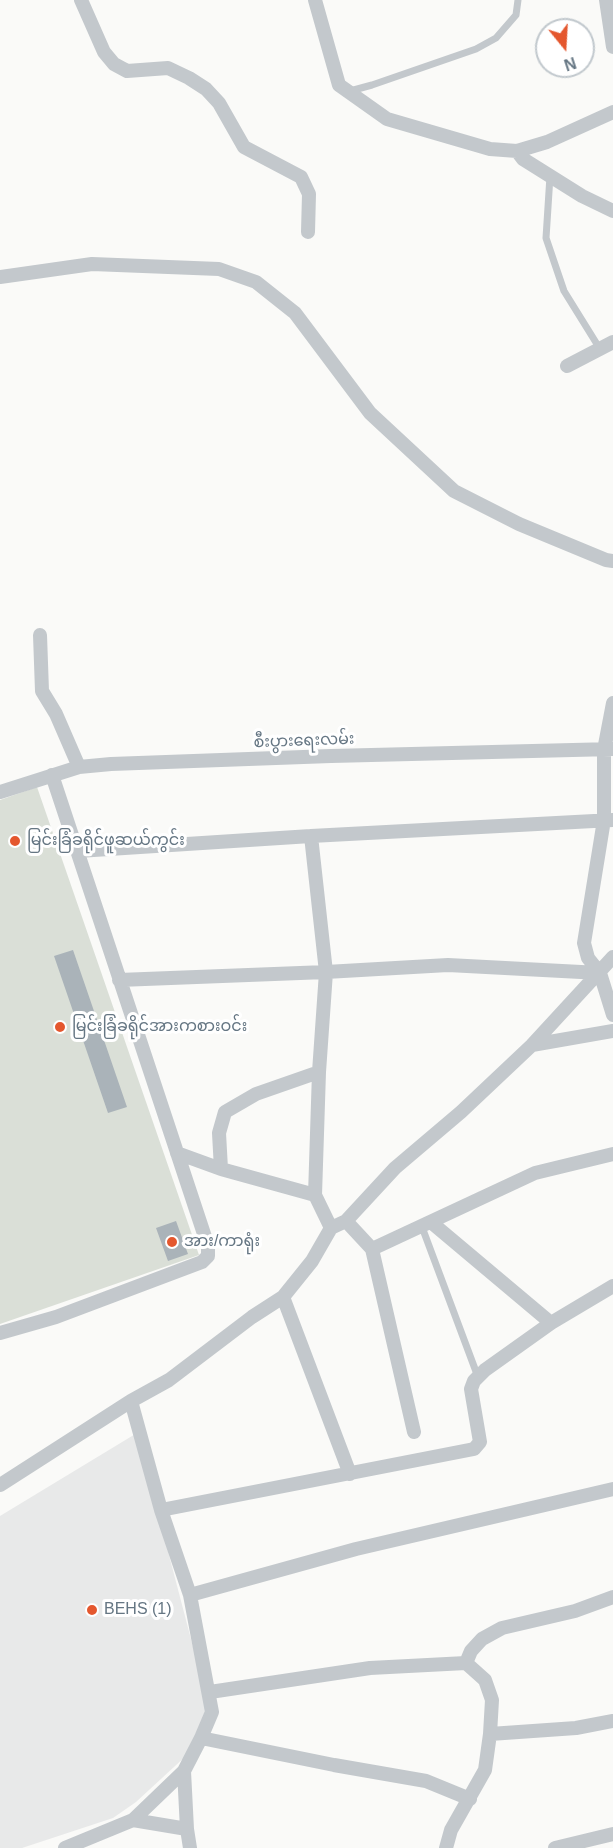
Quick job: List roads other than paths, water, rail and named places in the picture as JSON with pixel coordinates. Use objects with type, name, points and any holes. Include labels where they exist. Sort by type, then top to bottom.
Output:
[{"type":"street","points":[[81,0],[104,52],[114,64],[127,71],[168,68],[189,78],[206,89],[219,103],[244,147],[301,177],[309,194],[308,232]]},
{"type":"street","points":[[315,0],[339,85],[387,119],[490,149],[517,151],[547,142],[613,112]]},
{"type":"street","points":[[606,0],[613,47]]},
{"type":"street","points":[[517,151],[523,159],[550,176],[582,196],[613,211]]},
{"type":"street","points":[[0,277],[92,264],[219,269],[256,282],[295,313],[370,413],[454,491],[519,524],[613,561]]},
{"type":"street","points":[[567,366],[613,342]]},
{"type":"street","points":[[40,635],[42,691],[56,714],[79,767]]},
{"type":"street","points":[[613,703],[609,749],[609,820],[584,943],[588,958],[600,973],[613,1015]]},
{"type":"street","name":"စီးပွားရေးလမ်း","points":[[0,792],[79,767],[331,756],[609,749]]},
{"type":"street","points":[[0,1333],[56,1317],[202,1262],[208,1256],[208,1246],[52,775]]},
{"type":"street","points":[[78,851],[609,820]]},
{"type":"street","points":[[311,836],[326,972],[319,1072],[315,1195],[331,1228]]},
{"type":"street","points":[[0,1485],[131,1401],[170,1380],[252,1317],[283,1297],[312,1261],[331,1228],[346,1221],[395,1168],[461,1112],[531,1045],[613,957]]},
{"type":"street","points":[[119,980],[448,965],[600,973]]},
{"type":"street","points":[[531,1045],[613,1031]]},
{"type":"street","points":[[221,1169],[219,1133],[225,1112],[256,1094],[319,1072]]},
{"type":"street","points":[[177,1154],[221,1169],[315,1195]]},
{"type":"street","points":[[372,1249],[535,1173],[613,1154]]},
{"type":"street","points":[[346,1221],[372,1249],[414,1432]]},
{"type":"street","points":[[427,1225],[551,1323]]},
{"type":"street","points":[[161,1510],[474,1449],[480,1442],[471,1389],[478,1377],[551,1323],[613,1286]]},
{"type":"street","points":[[283,1297],[350,1474]]},
{"type":"street","points":[[65,1848],[133,1820],[184,1771],[212,1712],[190,1594],[161,1510],[131,1401]]},
{"type":"street","points":[[190,1594],[356,1549],[613,1489]]},
{"type":"street","points":[[466,1663],[471,1652],[482,1639],[502,1628],[575,1611],[613,1597]]},
{"type":"street","points":[[210,1692],[370,1668],[466,1663],[485,1680],[492,1700],[490,1734],[485,1770],[451,1830],[446,1848]]},
{"type":"street","points":[[490,1734],[576,1728],[613,1721]]},
{"type":"street","points":[[201,1738],[426,1781],[470,1799]]},
{"type":"street","points":[[184,1771],[190,1848]]},
{"type":"street","points":[[133,1820],[187,1829]]},
{"type":"street","points":[[555,1848],[613,1834]]},
{"type":"lane","points":[[348,91],[476,49],[496,39],[516,15],[518,0]]},
{"type":"lane","points":[[550,176],[546,238],[564,291],[600,349]]},
{"type":"lane","points":[[427,1225],[478,1377]]},
{"type":"place","name":"မြင်းခြံခရိုင်ဖူဆယ်ကွင်း","points":[[15,841]]},
{"type":"place","name":"မြင်းခြံခရိုင်အားကစားဝင်း","points":[[60,1027]]},
{"type":"place","name":"အား/ကာရုံး","points":[[172,1242]]},
{"type":"place","name":"BEHS (1)","points":[[92,1610]]}]
